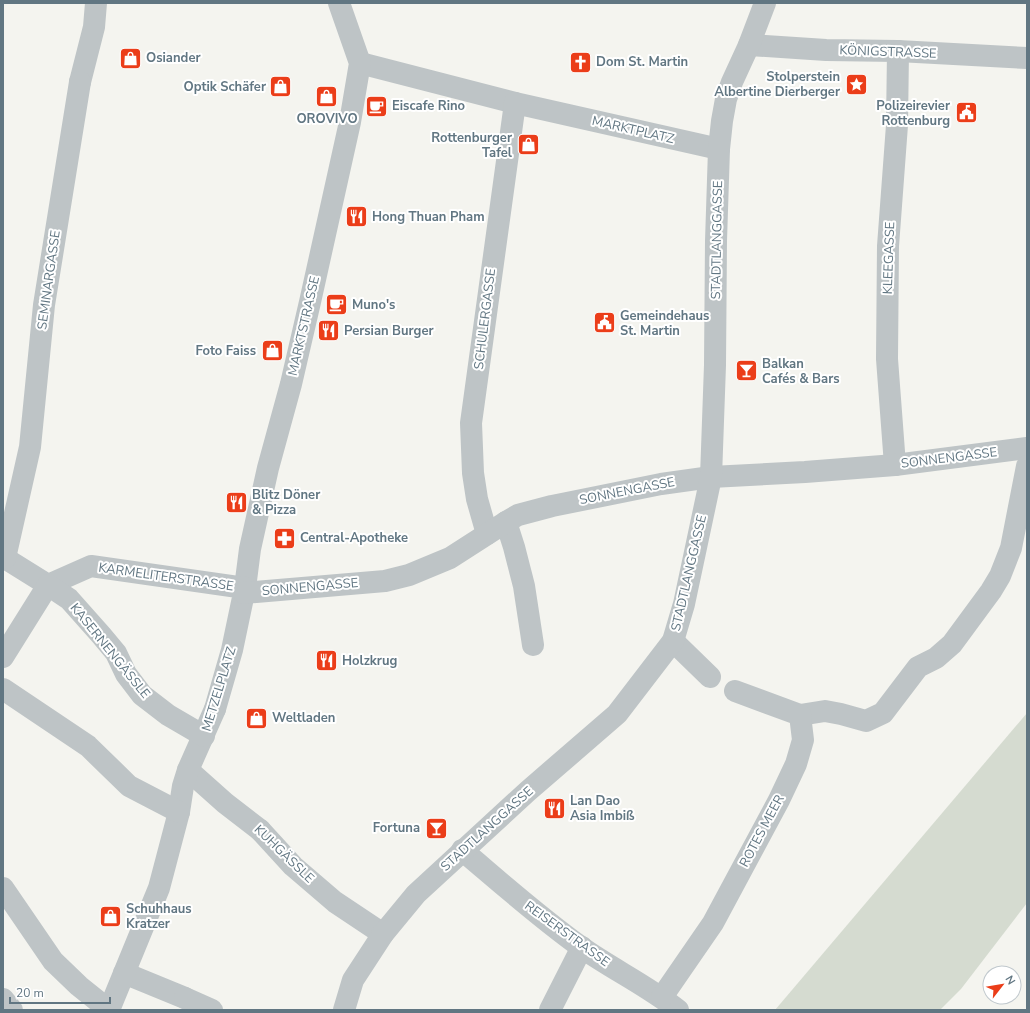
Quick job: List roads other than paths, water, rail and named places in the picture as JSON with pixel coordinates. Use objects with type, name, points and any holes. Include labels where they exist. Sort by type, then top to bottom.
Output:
[{"type":"street","name":"SEMINARGASSE","points":[[4,557],[30,448],[44,305],[80,82],[94,28],[96,3]]},
{"type":"street","name":"MARKTSTRASSE","points":[[244,591],[250,549],[268,468],[291,384],[308,310],[350,122],[360,63],[339,3]]},
{"type":"street","points":[[719,149],[726,99],[749,45],[758,6]]},
{"type":"street","name":"KÖNIGSTRASSE","points":[[749,45],[826,50],[898,51],[1027,58]]},
{"type":"street","name":"KLEEGASSE","points":[[895,465],[887,344],[888,246],[897,125],[898,51]]},
{"type":"street","name":"MARKTPLATZ","points":[[360,63],[515,103],[719,149]]},
{"type":"street","name":"SCHULERGASSE","points":[[487,534],[477,499],[473,473],[471,423],[515,103]]},
{"type":"street","name":"STADTLANGGASSE","points":[[344,1010],[352,980],[383,934],[416,894],[462,850],[617,714],[673,641],[684,604],[711,476],[715,365],[716,241],[719,149]]},
{"type":"street","name":"SONNENGASSE","points":[[244,591],[385,581],[409,575],[450,558],[506,522],[530,511],[662,484],[711,476],[790,473],[895,465],[1027,448]]},
{"type":"street","points":[[735,691],[800,715],[825,711],[866,721],[883,713],[918,667],[936,658],[952,644],[991,591],[1000,576],[1011,548],[1027,466]]},
{"type":"street","points":[[506,522],[524,586],[533,645]]},
{"type":"street","points":[[3,657],[48,585],[4,557]]},
{"type":"street","name":"KARMELITERSTRASSE","points":[[48,585],[91,566],[244,591]]},
{"type":"street","name":"KASERNENGÄSSLE","points":[[48,585],[69,599],[100,634],[116,653],[126,674],[142,695],[168,715],[204,736]]},
{"type":"street","name":"METZELPLATZ","points":[[109,1010],[159,888],[179,812],[185,778],[215,709],[232,650],[244,591]]},
{"type":"street","points":[[673,641],[710,678]]},
{"type":"street","points":[[3,689],[88,746],[129,786],[179,812]]},
{"type":"street","name":"ROTES MEER","points":[[670,1004],[779,800],[796,764],[803,740],[800,715]]},
{"type":"street","name":"KUHGÄSSLE","points":[[185,778],[225,803],[260,830],[293,866],[335,902],[383,934]]},
{"type":"street","name":"REISERSTRASSE","points":[[462,850],[520,900],[582,947],[670,1004]]},
{"type":"street","points":[[3,888],[53,961],[79,986],[109,1010]]},
{"type":"street","points":[[550,1010],[582,947]]},
{"type":"street","points":[[124,973],[212,1010]]},
{"type":"street","points":[[3,999],[12,1010]]},
{"type":"place","name":"Osiander","points":[[130,58]]},
{"type":"place","name":"Dom St. Martin","points":[[580,62]]},
{"type":"place","name":"Stolperstein Albertine Dierberger","points":[[856,84]]},
{"type":"place","name":"Optik Schäfer","points":[[281,87]]},
{"type":"place","name":"OROVIVO","points":[[327,97]]},
{"type":"place","name":"Eiscafe Rino","points":[[376,106]]},
{"type":"place","name":"Polizeirevier Rottenburg","points":[[966,113]]},
{"type":"place","name":"Rottenburger Tafel","points":[[528,145]]},
{"type":"place","name":"Hong Thuan Pham","points":[[357,217]]},
{"type":"place","name":"Muno's","points":[[336,305]]},
{"type":"place","name":"Gemeindehaus St. Martin","points":[[604,323]]},
{"type":"place","name":"Persian Burger","points":[[328,331]]},
{"type":"place","name":"Foto Faiss","points":[[272,351]]},
{"type":"place","name":"Balkan Cafés & Bars","points":[[746,371]]},
{"type":"place","name":"Blitz Döner & Pizza","points":[[237,502]]},
{"type":"place","name":"Central-Apotheke","points":[[285,538]]},
{"type":"place","name":"Holzkrug","points":[[326,661]]},
{"type":"place","name":"Weltladen","points":[[256,718]]},
{"type":"place","name":"Lan Dao Asia Imbiß","points":[[554,808]]},
{"type":"place","name":"Fortuna","points":[[436,828]]},
{"type":"place","name":"Schuhhaus Kratzer","points":[[110,916]]}]
